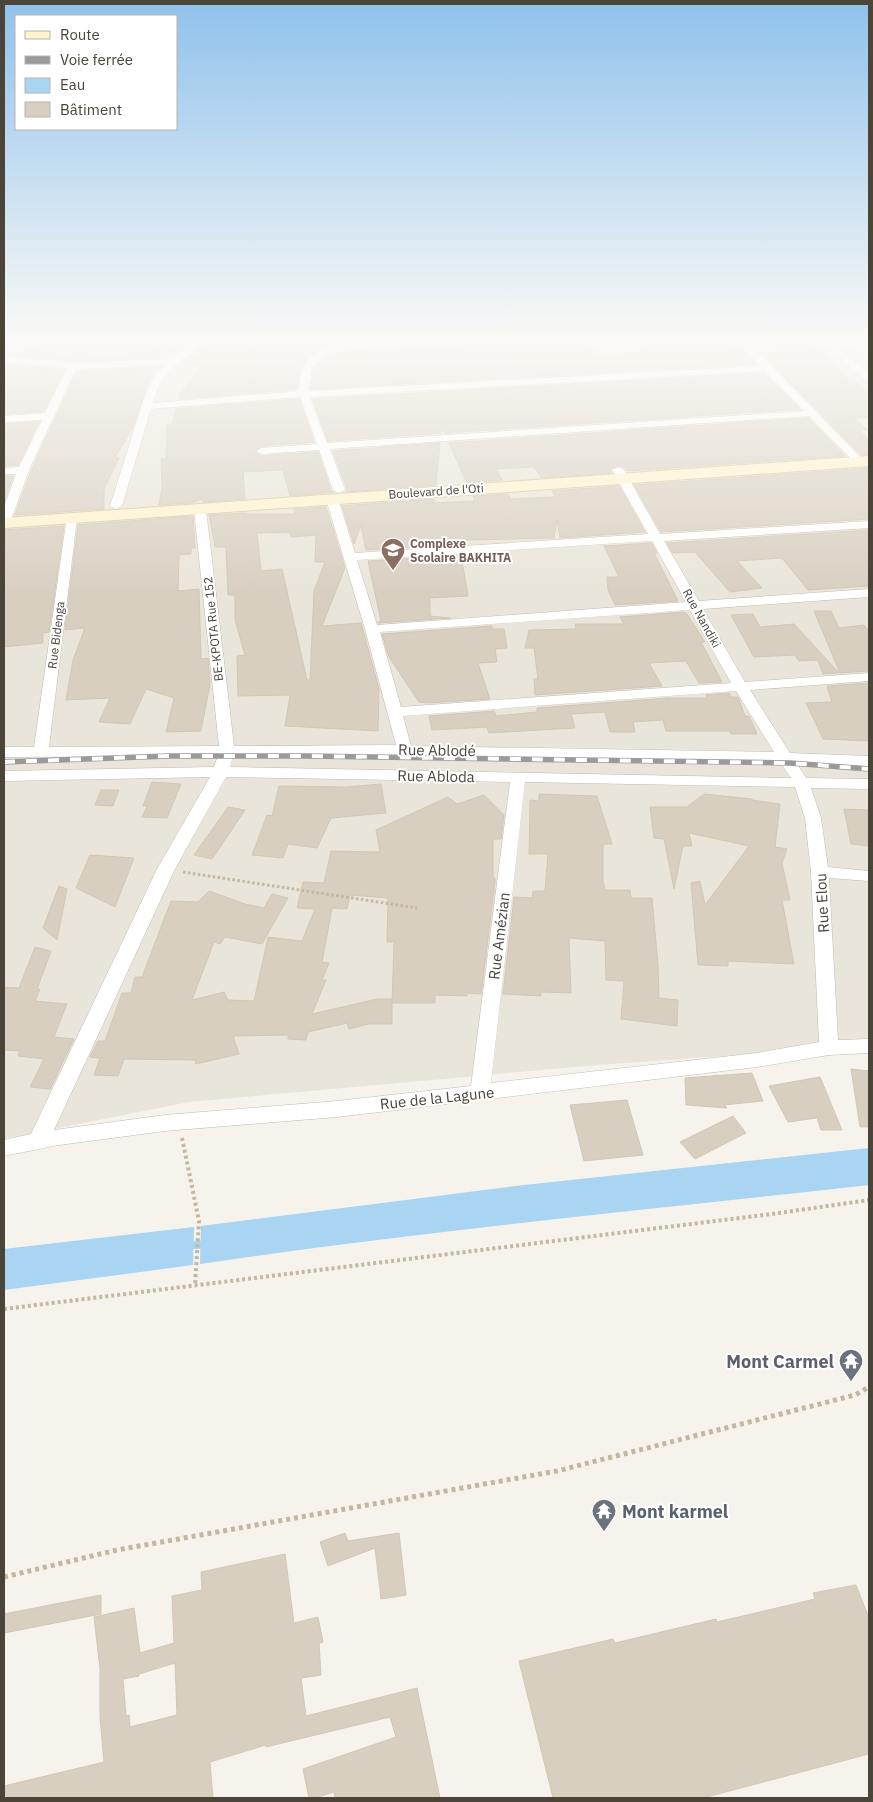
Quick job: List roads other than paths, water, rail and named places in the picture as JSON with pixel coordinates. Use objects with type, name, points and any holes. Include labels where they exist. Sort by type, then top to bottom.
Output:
[{"type":"main road","name":"Boulevard de l'Oti","points":[[5,518],[116,506],[336,495],[863,458]]},
{"type":"main road","name":"Boulevard de l'Oti","points":[[5,518],[71,519],[200,510],[336,495]]},
{"type":"street","points":[[5,518],[23,470],[44,426]]},
{"type":"street","points":[[116,506],[141,426]]},
{"type":"street","points":[[316,426],[324,446],[349,557],[372,629],[406,750]]},
{"type":"street","points":[[261,451],[618,426]]},
{"type":"street","points":[[827,426],[863,458]]},
{"type":"street","points":[[4,471],[23,470]]},
{"type":"street","name":"Rue Nandiki","points":[[621,474],[740,686],[787,760]]},
{"type":"street","name":"BE-KPOTA Rue 152","points":[[200,510],[227,749]]},
{"type":"street","name":"Rue Bidenga","points":[[41,750],[71,519]]},
{"type":"street","points":[[349,557],[869,524]]},
{"type":"street","points":[[372,629],[869,593]]},
{"type":"street","points":[[395,712],[869,677]]},
{"type":"street","points":[[38,1141],[166,869],[221,772],[227,749]]},
{"type":"street","name":"Rue Ablodé","points":[[4,752],[41,750],[227,749],[406,750],[869,761]]},
{"type":"street","name":"Rue Elou","points":[[787,760],[801,782],[813,818],[820,872],[829,1048]]},
{"type":"street","name":"Rue Abloda","points":[[4,776],[221,772],[869,784]]},
{"type":"street","name":"Rue Amézian","points":[[480,1094],[518,778]]},
{"type":"street","points":[[820,872],[869,876]]},
{"type":"street","name":"Rue de la Lagune","points":[[4,1148],[59,1137],[179,1122],[337,1109],[480,1094],[747,1061],[829,1048],[869,1046]]},
{"type":"water","points":[[869,1148],[869,1185],[450,1231],[200,1264],[201,1226],[515,1186]]},
{"type":"water","points":[[194,1227],[193,1265],[4,1290],[4,1249]]},
{"type":"waterway","points":[[185,1246],[208,1244]]},
{"type":"railway","points":[[4,762],[168,756],[307,756],[790,763],[869,769]]},
{"type":"place","name":"Complexe Scolaire BAKHITA","points":[[393,571]]},
{"type":"place","name":"Mont Carmel","points":[[851,1382]]},
{"type":"place","name":"Mont karmel","points":[[604,1532]]}]
